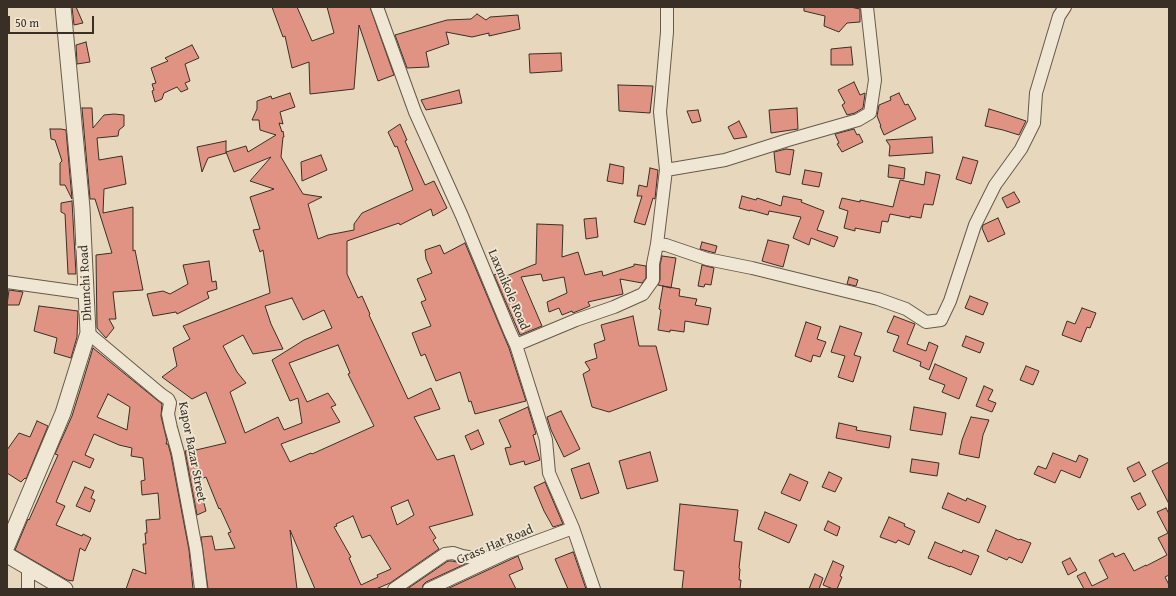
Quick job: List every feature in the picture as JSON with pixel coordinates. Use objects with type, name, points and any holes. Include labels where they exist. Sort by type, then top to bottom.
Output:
[{"type":"street","name":"Dhunchi Road","points":[[7,546],[63,413],[88,333],[82,208],[63,7]]},
{"type":"street","name":"Laxmikole Road","points":[[377,7],[415,112],[462,216],[516,345],[546,440],[549,474],[573,528],[594,589]]},
{"type":"street","points":[[516,345],[576,320],[614,307],[643,294],[653,280],[653,264],[657,244],[666,170],[660,112],[667,32],[667,7]]},
{"type":"street","points":[[666,170],[725,160],[858,120],[870,113],[875,80],[867,7]]},
{"type":"street","points":[[657,244],[666,245],[707,259],[768,272],[878,299],[906,309],[926,322],[941,320],[950,301],[974,225],[995,185],[1021,149],[1034,123],[1036,93],[1059,16],[1065,7]]},
{"type":"street","points":[[7,282],[86,294]]},
{"type":"street","name":"Kapor Bazar Street","points":[[88,333],[168,399],[170,403],[168,414],[181,467],[196,549],[201,589]]},
{"type":"street","name":"Grass Hat Road","points":[[429,589],[508,552],[573,528]]},
{"type":"street","points":[[399,588],[445,554],[453,553],[481,559],[508,552]]},
{"type":"street","points":[[7,555],[65,589]]},
{"type":"street","points":[[28,567],[28,589]]},
{"type":"building","points":[[72,7],[76,7],[83,23],[74,25]]},
{"type":"building","points":[[272,7],[297,7],[312,41],[334,33],[327,7],[370,7],[394,75],[378,81],[359,25],[354,89],[310,94],[309,62],[292,68],[285,36],[283,37]]},
{"type":"building","points":[[804,7],[850,7],[860,9],[860,22],[847,23],[839,32],[824,26],[825,16],[804,11]]},
{"type":"building","points":[[477,14],[486,20],[490,17],[518,15],[520,29],[489,36],[489,33],[472,37],[446,32],[449,44],[426,52],[429,67],[407,68],[395,35],[447,20],[471,19]]},
{"type":"building","points":[[86,42],[90,62],[77,64],[76,45]]},
{"type":"building","points":[[192,45],[199,58],[185,64],[190,81],[185,83],[188,89],[181,92],[177,87],[164,93],[162,99],[155,102],[152,84],[156,83],[151,68],[168,61],[165,58]]},
{"type":"building","points":[[851,47],[853,65],[831,65],[831,49]]},
{"type":"building","points":[[561,53],[562,71],[530,73],[529,54]]},
{"type":"building","points":[[854,82],[860,95],[865,93],[863,108],[855,113],[847,115],[842,105],[845,103],[838,90]]},
{"type":"building","points":[[618,85],[653,86],[650,113],[619,111]]},
{"type":"building","points":[[459,90],[462,103],[426,110],[421,100]]},
{"type":"building","points":[[290,93],[295,107],[280,112],[283,124],[279,123],[284,137],[281,157],[303,194],[322,197],[308,204],[318,239],[328,235],[354,230],[354,224],[362,213],[413,190],[397,146],[395,147],[388,132],[400,124],[407,140],[405,141],[425,185],[434,181],[447,208],[433,216],[431,209],[400,225],[399,223],[347,241],[347,274],[358,298],[362,296],[370,314],[369,315],[408,399],[431,388],[440,409],[414,417],[437,460],[454,455],[473,515],[429,527],[436,538],[433,540],[439,549],[390,583],[376,589],[315,589],[290,530],[297,589],[208,589],[201,537],[212,536],[215,550],[235,548],[228,533],[231,532],[220,508],[219,509],[206,477],[198,480],[206,511],[197,515],[185,451],[226,443],[206,392],[192,399],[162,377],[177,366],[173,348],[190,339],[183,326],[270,293],[263,250],[260,252],[253,230],[260,229],[250,197],[274,189],[250,181],[271,157],[234,172],[226,152],[246,146],[248,152],[276,135],[260,130],[259,120],[252,120],[257,109],[257,101],[271,96],[272,99]],"holes":[[[292,298],[303,320],[324,310],[332,328],[304,340],[272,360],[290,401],[298,398],[302,423],[284,430],[278,417],[245,433],[230,392],[246,383],[237,372],[223,346],[243,335],[253,354],[283,349],[271,324],[265,306]],[[338,345],[350,373],[348,374],[374,426],[312,454],[311,453],[290,462],[281,444],[340,422],[331,407],[336,405],[328,393],[307,402],[289,363]],[[408,500],[414,515],[397,525],[391,507]],[[353,516],[362,538],[370,535],[391,569],[377,575],[378,577],[361,585],[349,558],[351,557],[334,527],[337,526],[336,524]]]},
{"type":"building","points":[[899,93],[905,105],[908,104],[916,119],[884,135],[877,116],[879,105],[891,100],[890,97]]},
{"type":"building","points":[[82,108],[92,108],[93,128],[104,115],[124,115],[124,126],[119,130],[118,136],[97,138],[99,160],[122,156],[126,184],[104,189],[103,213],[133,207],[133,251],[135,250],[143,290],[113,292],[116,319],[109,319],[114,328],[106,338],[97,328],[96,255],[112,253],[95,199],[90,199]]},
{"type":"building","points":[[797,108],[798,129],[771,133],[769,110]]},
{"type":"building","points":[[989,109],[1026,121],[1019,135],[985,126]]},
{"type":"building","points":[[698,110],[701,121],[692,123],[687,111]]},
{"type":"building","points":[[739,121],[747,137],[734,139],[728,127]]},
{"type":"building","points":[[50,129],[66,130],[72,199],[65,185],[60,185],[60,163],[62,161],[55,140],[51,139]]},
{"type":"building","points":[[854,129],[857,135],[859,134],[863,142],[842,152],[837,144],[839,143],[835,134]]},
{"type":"building","points":[[932,137],[933,153],[889,156],[890,146],[886,140]]},
{"type":"building","points":[[226,141],[226,153],[208,158],[202,172],[197,147]]},
{"type":"building","points":[[786,149],[794,150],[790,175],[776,172],[774,152]]},
{"type":"building","points":[[321,155],[327,170],[302,181],[301,162]]},
{"type":"building","points":[[963,157],[978,161],[971,184],[956,179]]},
{"type":"building","points":[[610,164],[624,167],[623,184],[607,181]]},
{"type":"building","points":[[889,165],[905,168],[904,179],[888,177]]},
{"type":"building","points":[[650,168],[658,170],[655,199],[653,198],[645,225],[634,222],[642,196],[637,196],[639,185],[647,187]]},
{"type":"building","points":[[805,170],[822,173],[819,187],[802,184]]},
{"type":"building","points":[[926,172],[940,175],[933,205],[924,204],[921,218],[910,216],[910,218],[890,214],[888,222],[882,221],[880,233],[855,228],[855,231],[844,228],[848,211],[839,208],[842,198],[893,207],[900,180],[924,185]]},
{"type":"building","points":[[1014,192],[1020,202],[1007,208],[1002,198]]},
{"type":"building","points":[[742,196],[756,200],[757,198],[781,206],[783,196],[802,200],[801,202],[824,211],[817,230],[838,237],[834,247],[811,238],[809,245],[793,238],[801,217],[769,211],[768,215],[739,208]]},
{"type":"building","points":[[72,201],[76,274],[68,274],[65,214],[61,212],[61,203]]},
{"type":"building","points":[[596,218],[598,237],[586,239],[584,219]]},
{"type":"building","points":[[998,218],[1005,234],[988,242],[982,228],[983,225]]},
{"type":"building","points":[[537,224],[563,225],[562,257],[578,252],[585,275],[602,271],[603,276],[634,266],[634,264],[646,266],[646,278],[642,283],[620,279],[623,294],[588,302],[590,306],[573,313],[572,311],[562,315],[559,308],[549,312],[547,302],[567,293],[564,277],[543,281],[541,274],[521,277],[542,326],[520,335],[494,275],[501,272],[504,277],[536,264]]},
{"type":"building","points":[[768,240],[789,245],[783,267],[762,261]]},
{"type":"building","points":[[702,242],[717,246],[715,253],[700,249]]},
{"type":"building","points":[[465,243],[509,348],[526,401],[475,414],[471,401],[469,402],[460,372],[436,381],[425,354],[421,356],[412,333],[431,326],[421,302],[426,300],[417,279],[432,273],[426,259],[425,250],[440,245],[444,254]]},
{"type":"building","points":[[662,256],[676,258],[671,288],[658,285],[660,280],[660,265]]},
{"type":"building","points":[[209,261],[212,282],[216,281],[217,289],[207,292],[209,298],[177,314],[176,312],[153,316],[147,294],[163,291],[170,294],[188,284],[183,265]]},
{"type":"building","points":[[702,265],[714,268],[711,285],[705,284],[704,287],[698,286]]},
{"type":"building","points":[[849,277],[858,280],[856,286],[847,284]]},
{"type":"building","points":[[663,286],[680,289],[679,296],[697,299],[695,305],[711,308],[708,325],[685,321],[684,332],[658,330],[661,310],[659,309]]},
{"type":"building","points":[[9,290],[23,292],[19,305],[7,305]]},
{"type":"building","points":[[970,296],[988,303],[983,315],[965,308]]},
{"type":"building","points":[[39,306],[78,311],[77,337],[71,358],[54,353],[57,338],[34,331]]},
{"type":"building","points":[[1082,308],[1096,313],[1090,328],[1087,327],[1081,342],[1062,335],[1067,321],[1075,324]]},
{"type":"building","points":[[633,316],[639,346],[656,346],[667,390],[609,412],[592,407],[583,374],[590,370],[585,362],[597,358],[594,344],[605,340],[601,325]]},
{"type":"building","points":[[894,316],[915,324],[907,344],[926,351],[929,342],[938,346],[929,370],[920,366],[921,362],[893,351],[899,336],[887,332]]},
{"type":"building","points":[[806,322],[821,327],[817,339],[826,342],[820,357],[813,355],[811,362],[795,356]]},
{"type":"building","points":[[840,326],[862,333],[854,355],[861,357],[853,382],[838,377],[845,356],[831,352]]},
{"type":"building","points":[[966,336],[984,343],[980,353],[962,346]]},
{"type":"building","points":[[93,348],[162,404],[161,416],[167,441],[166,444],[168,444],[171,455],[189,550],[193,589],[126,589],[133,569],[146,574],[143,544],[146,544],[146,520],[160,519],[158,493],[142,495],[141,481],[145,480],[143,458],[131,456],[132,448],[119,445],[94,434],[85,455],[94,459],[90,468],[73,461],[56,502],[65,506],[56,525],[82,536],[83,534],[91,538],[85,551],[80,548],[73,581],[67,580],[15,550],[58,455],[55,454],[72,416]],"holes":[[[108,394],[130,407],[127,430],[97,417]]]},
{"type":"building","points":[[935,364],[967,378],[959,399],[942,392],[945,385],[929,379]]},
{"type":"building","points":[[1026,366],[1039,371],[1033,385],[1020,380]]},
{"type":"building","points":[[984,386],[993,390],[988,400],[996,403],[992,412],[976,406]]},
{"type":"building","points":[[528,407],[536,434],[533,435],[540,460],[525,465],[524,461],[510,465],[505,448],[511,447],[499,420]]},
{"type":"building","points":[[914,407],[946,413],[942,435],[910,430]]},
{"type":"building","points":[[561,411],[580,449],[564,457],[551,430],[547,417]]},
{"type":"building","points":[[971,417],[989,420],[983,435],[979,458],[959,454],[962,440]]},
{"type":"building","points":[[37,421],[48,426],[26,479],[25,478],[21,482],[7,473],[7,450],[19,433],[30,437]]},
{"type":"building","points":[[839,423],[857,427],[856,430],[891,436],[889,448],[836,438]]},
{"type":"building","points":[[478,430],[484,444],[471,450],[465,436]]},
{"type":"building","points":[[650,452],[658,481],[627,489],[619,461]]},
{"type":"building","points":[[1053,453],[1076,462],[1079,455],[1088,459],[1080,478],[1061,470],[1055,483],[1034,474],[1038,466],[1046,469]]},
{"type":"building","points":[[912,459],[939,463],[937,476],[910,472]]},
{"type":"building","points":[[1139,462],[1146,475],[1134,482],[1127,468]]},
{"type":"building","points":[[1169,462],[1169,504],[1152,471]]},
{"type":"building","points":[[589,463],[599,493],[581,499],[571,469]]},
{"type":"building","points":[[829,472],[842,478],[835,492],[822,487]]},
{"type":"building","points":[[790,474],[808,482],[800,501],[781,493]]},
{"type":"building","points":[[545,482],[563,524],[553,527],[544,511],[534,487]]},
{"type":"building","points":[[85,487],[94,491],[91,498],[95,500],[90,512],[76,506]]},
{"type":"building","points":[[948,493],[966,501],[967,498],[986,506],[979,523],[942,508]]},
{"type":"building","points":[[1140,493],[1146,505],[1138,510],[1131,497]]},
{"type":"building","points":[[680,504],[738,510],[734,541],[742,542],[739,568],[739,580],[741,580],[740,589],[682,589],[684,571],[674,570]]},
{"type":"building","points":[[1166,508],[1169,514],[1169,575],[1165,577],[1169,585],[1169,589],[1084,589],[1077,576],[1085,572],[1092,586],[1108,578],[1099,560],[1113,553],[1115,557],[1124,553],[1134,571],[1167,555],[1158,538],[1168,533],[1157,512]]},
{"type":"building","points":[[765,512],[797,525],[789,543],[758,529]]},
{"type":"building","points":[[889,517],[905,524],[904,526],[915,531],[909,545],[898,540],[896,543],[880,537]]},
{"type":"building","points":[[828,521],[840,527],[837,536],[824,530]]},
{"type":"building","points":[[996,530],[1019,540],[1020,539],[1031,543],[1022,563],[1009,557],[1007,560],[987,551]]},
{"type":"building","points":[[935,542],[962,553],[963,550],[979,556],[971,575],[928,558]]},
{"type":"building","points":[[573,552],[586,589],[568,589],[555,559]]},
{"type":"building","points":[[518,556],[523,569],[509,575],[516,589],[447,589]]},
{"type":"building","points":[[1070,558],[1077,570],[1068,575],[1062,562]]},
{"type":"building","points":[[448,561],[465,564],[426,582],[422,589],[407,589]]},
{"type":"building","points":[[833,561],[844,566],[840,576],[842,577],[837,589],[823,585]]},
{"type":"building","points":[[815,574],[823,578],[819,589],[809,589]]}]
